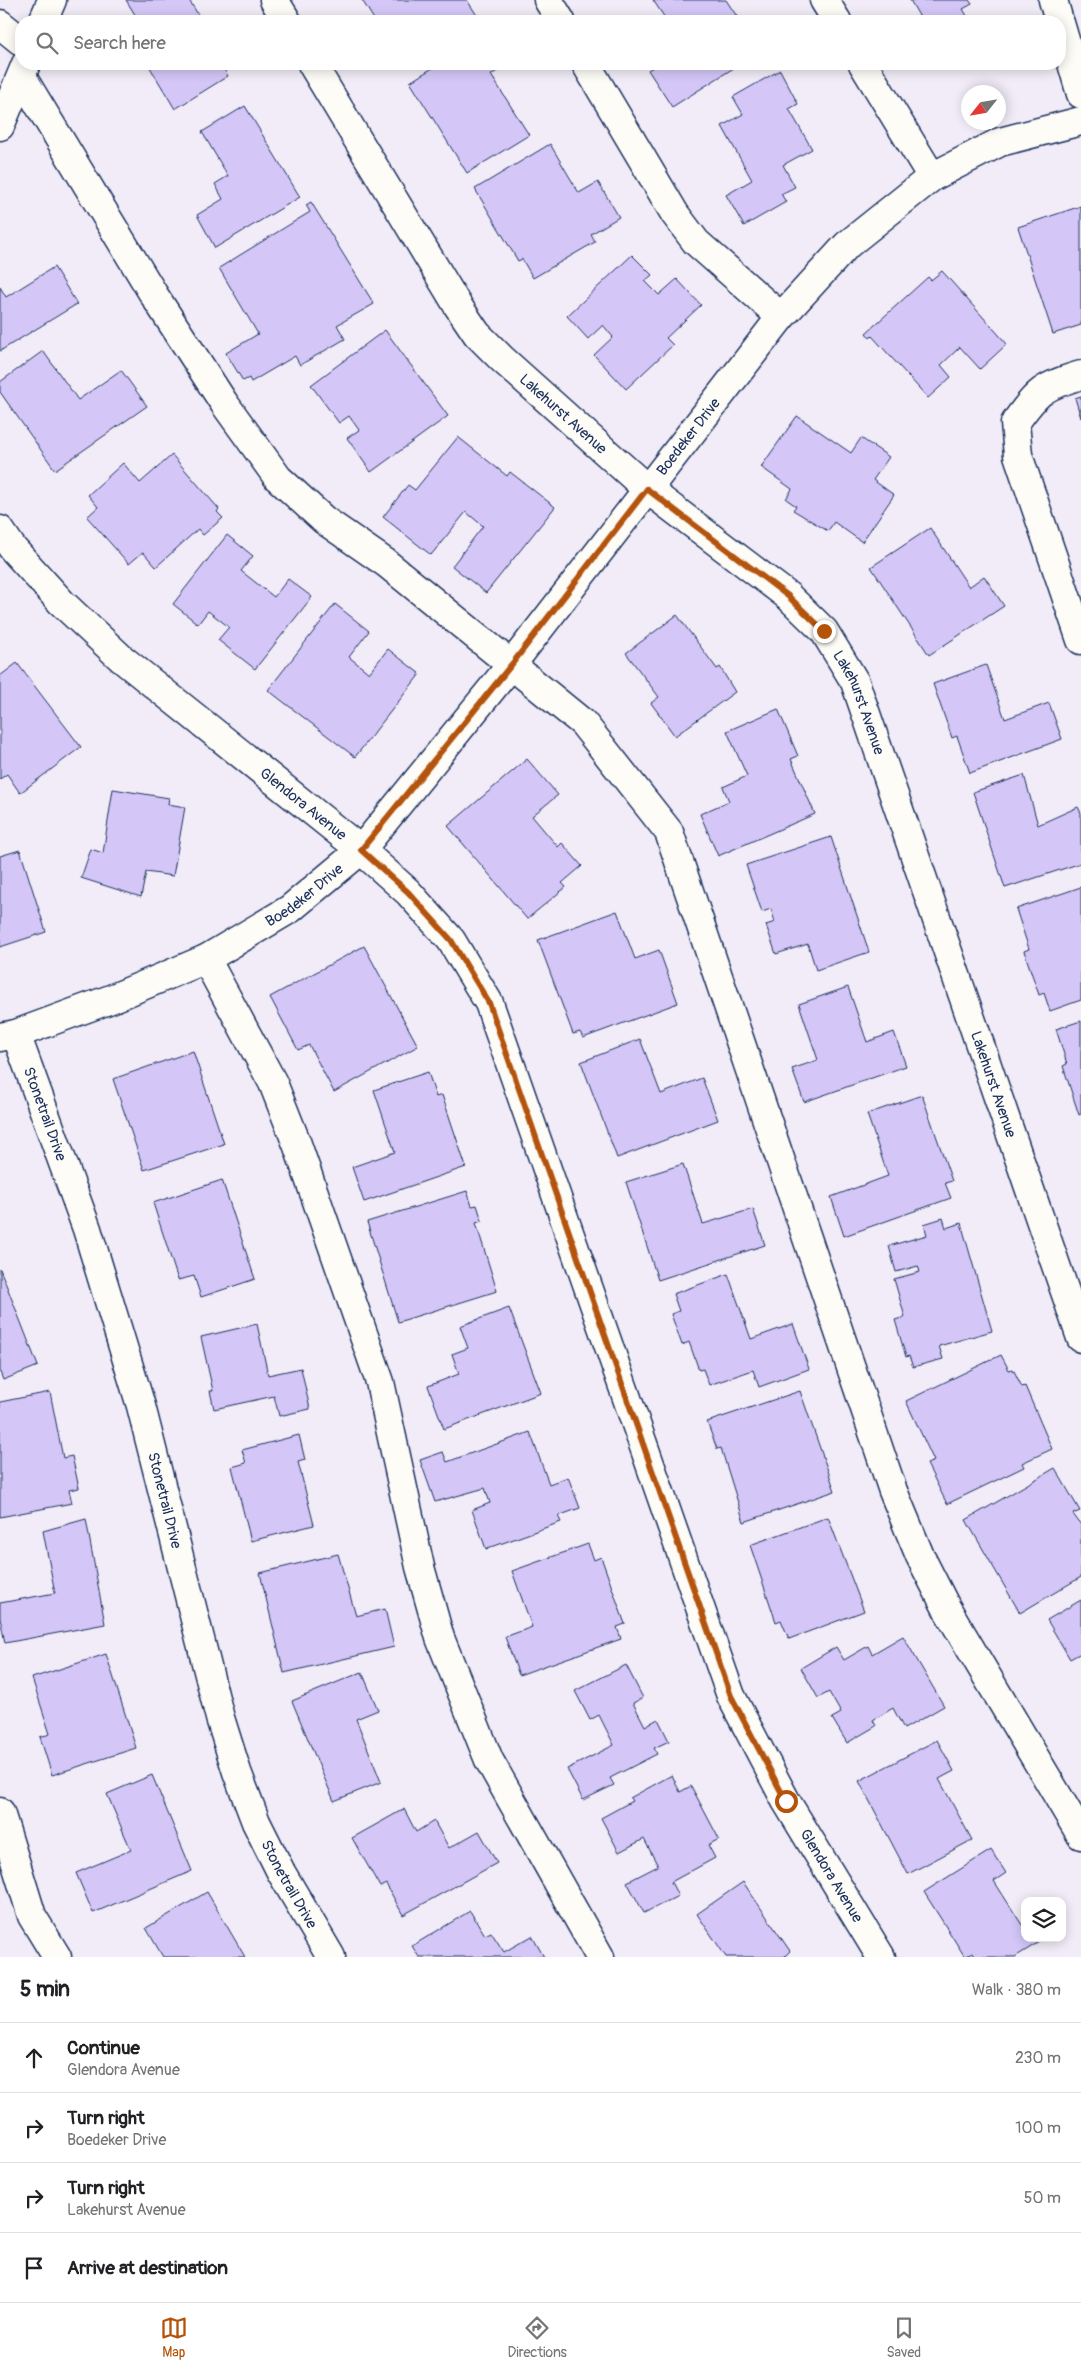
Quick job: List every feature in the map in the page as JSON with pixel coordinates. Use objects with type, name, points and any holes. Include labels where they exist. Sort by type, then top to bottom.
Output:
[{"type":"street","points":[[46,15],[52,0]]},
{"type":"street","points":[[274,0],[283,15]]},
{"type":"street","points":[[548,0],[557,15]]},
{"type":"street","points":[[824,0],[833,15]]},
{"type":"street","points":[[1053,0],[1057,15]]},
{"type":"street","points":[[0,24],[15,36]]},
{"type":"street","points":[[1066,45],[1081,94]]},
{"type":"street","points":[[0,126],[24,70]]},
{"type":"street","points":[[24,70],[154,295],[224,403],[278,478],[324,520],[386,563],[512,664],[583,724],[669,832],[893,1491],[947,1610],[1081,1835]]},
{"type":"street","name":"Lakehurst Avenue","points":[[316,70],[458,306],[478,334],[502,359],[647,489],[788,596],[824,631],[855,682],[1081,1338]]},
{"type":"street","points":[[590,70],[675,214],[696,242],[782,317]]},
{"type":"street","points":[[867,70],[932,177]]},
{"type":"street","name":"Boedeker Drive","points":[[8,1036],[111,999],[206,959],[290,909],[361,850],[512,664],[782,317],[847,245],[932,177],[1000,142],[1081,121]]},
{"type":"street","points":[[1081,375],[1053,383],[1031,400],[1015,423],[1018,454],[1081,640]]},
{"type":"street","name":"Glendora Avenue","points":[[0,530],[13,549],[61,602],[121,658],[361,850],[408,892],[451,940],[489,1003],[731,1696],[786,1801],[881,1957]]},
{"type":"street","points":[[206,959],[273,1083],[297,1144],[377,1373],[420,1567],[440,1638],[489,1760],[600,1957]]},
{"type":"street","name":"Stonetrail Drive","points":[[8,1036],[87,1229],[141,1406],[220,1718],[237,1772],[256,1822],[281,1872],[331,1957]]},
{"type":"street","points":[[0,1812],[32,1916],[57,1957]]},
{"type":"building","points":[[126,0],[189,0],[198,15],[135,15]]},
{"type":"building","points":[[362,0],[467,0],[477,15],[371,15]]},
{"type":"building","points":[[653,0],[726,0],[736,15],[663,15]]},
{"type":"building","points":[[910,0],[969,0],[972,4],[963,9],[966,15],[919,15]]},
{"type":"building","points":[[152,70],[224,70],[228,76],[175,109]]},
{"type":"building","points":[[429,70],[499,70],[491,75],[529,135],[467,173],[410,82]]},
{"type":"building","points":[[648,70],[731,70],[672,107]]},
{"type":"building","points":[[780,70],[798,104],[789,109],[812,149],[783,165],[795,187],[781,194],[786,202],[744,226],[726,195],[752,180],[722,126],[743,114],[733,97]]},
{"type":"building","points":[[245,106],[300,197],[215,248],[197,215],[223,199],[215,184],[228,176],[202,132]]},
{"type":"building","points":[[550,144],[579,193],[598,182],[619,217],[591,234],[595,242],[533,278],[522,259],[518,261],[475,189]]},
{"type":"building","points":[[311,202],[374,304],[337,325],[345,339],[300,365],[295,356],[251,382],[249,378],[243,381],[226,353],[258,334],[219,268],[310,212],[306,205]]},
{"type":"building","points":[[1081,206],[1081,325],[1053,334],[1018,227]]},
{"type":"building","points":[[632,255],[652,275],[645,281],[659,295],[677,279],[701,305],[666,338],[673,345],[626,389],[594,355],[613,337],[603,325],[588,339],[567,316]]},
{"type":"building","points":[[54,267],[77,304],[0,351],[0,287],[6,297]]},
{"type":"building","points":[[942,271],[1007,344],[980,369],[960,347],[941,365],[951,377],[928,398],[872,336],[870,338],[866,333],[928,277],[931,280]]},
{"type":"building","points":[[385,330],[448,416],[371,472],[347,438],[359,430],[349,416],[339,423],[311,385]]},
{"type":"building","points":[[43,351],[78,400],[121,370],[147,406],[55,470],[0,392],[0,382]]},
{"type":"building","points":[[1081,396],[1081,418],[1075,398]]},
{"type":"building","points":[[797,416],[851,453],[861,438],[889,457],[873,480],[894,495],[862,542],[834,522],[828,531],[793,510],[796,506],[786,499],[792,489],[761,467]]},
{"type":"building","points":[[458,437],[507,476],[510,472],[555,507],[486,593],[452,566],[483,526],[466,512],[431,555],[383,517],[408,485],[415,490]]},
{"type":"building","points":[[172,455],[219,509],[217,512],[223,518],[203,535],[198,529],[156,567],[143,552],[129,564],[87,517],[98,507],[88,495],[123,463],[140,483]]},
{"type":"building","points":[[930,528],[969,587],[984,576],[1004,606],[929,655],[871,567]]},
{"type":"building","points":[[227,535],[253,556],[241,571],[274,597],[288,579],[312,597],[255,669],[218,640],[229,627],[208,611],[198,624],[173,604]]},
{"type":"building","points":[[335,604],[369,631],[349,657],[369,673],[388,649],[420,674],[355,757],[268,690]]},
{"type":"building","points":[[677,615],[717,669],[720,667],[735,692],[675,736],[651,703],[659,697],[626,653]]},
{"type":"building","points":[[17,663],[81,747],[20,793],[7,774],[0,779],[0,676]]},
{"type":"building","points":[[986,665],[1005,719],[1049,703],[1062,739],[970,773],[957,736],[952,738],[933,684]]},
{"type":"building","points":[[778,709],[798,756],[791,759],[815,814],[718,856],[700,814],[729,801],[723,787],[747,776],[727,731]]},
{"type":"building","points":[[527,759],[558,795],[532,816],[558,847],[562,843],[582,866],[562,883],[566,887],[527,919],[448,826]]},
{"type":"building","points":[[1024,775],[1038,825],[1078,807],[1081,813],[1081,863],[1005,888],[973,792]]},
{"type":"building","points":[[113,789],[169,798],[168,804],[185,807],[173,876],[146,872],[141,897],[81,878],[91,849],[103,853]]},
{"type":"building","points":[[831,837],[869,952],[816,970],[808,944],[776,954],[766,925],[775,922],[771,909],[762,912],[746,865]]},
{"type":"building","points":[[20,850],[46,932],[0,947],[0,856]]},
{"type":"building","points":[[1081,887],[1081,1000],[1050,1011],[1044,993],[1039,995],[1024,951],[1029,949],[1016,909]]},
{"type":"building","points":[[617,911],[635,959],[659,950],[678,1003],[583,1038],[580,1032],[573,1034],[538,940]]},
{"type":"building","points":[[364,946],[418,1046],[334,1092],[309,1045],[298,1050],[270,997]]},
{"type":"building","points":[[848,987],[867,1042],[894,1032],[906,1066],[804,1102],[792,1069],[818,1060],[799,1004]]},
{"type":"building","points":[[1081,1021],[1081,1114],[1079,1115],[1063,1066],[1067,1064],[1056,1029]]},
{"type":"building","points":[[640,1039],[661,1094],[702,1078],[718,1120],[617,1158],[581,1062]]},
{"type":"building","points":[[193,1051],[224,1144],[144,1170],[113,1079]]},
{"type":"building","points":[[428,1072],[436,1097],[442,1095],[466,1167],[364,1202],[352,1167],[395,1152],[374,1090]]},
{"type":"building","points":[[922,1095],[952,1181],[945,1183],[951,1198],[844,1236],[831,1197],[888,1176],[867,1114]]},
{"type":"building","points":[[683,1164],[703,1224],[753,1209],[765,1245],[658,1280],[626,1182]]},
{"type":"building","points":[[222,1180],[255,1279],[201,1297],[194,1276],[178,1280],[153,1203]]},
{"type":"building","points":[[467,1191],[472,1206],[477,1205],[482,1221],[476,1223],[497,1291],[398,1322],[367,1222]]},
{"type":"building","points":[[943,1218],[946,1228],[961,1223],[992,1331],[939,1346],[943,1359],[913,1367],[909,1356],[906,1357],[895,1320],[905,1317],[894,1279],[920,1272],[918,1266],[896,1272],[889,1246],[927,1235],[924,1224]]},
{"type":"building","points":[[0,1269],[38,1366],[3,1380],[0,1372]]},
{"type":"building","points":[[728,1274],[751,1339],[793,1324],[809,1369],[759,1387],[753,1370],[709,1385],[703,1369],[699,1370],[689,1342],[682,1345],[671,1314],[679,1311],[673,1294]]},
{"type":"building","points":[[509,1308],[541,1393],[444,1429],[428,1386],[459,1374],[452,1354],[468,1348],[460,1326]]},
{"type":"building","points":[[257,1324],[268,1375],[301,1368],[310,1409],[279,1416],[274,1396],[214,1409],[210,1391],[213,1391],[201,1337]]},
{"type":"building","points":[[1001,1355],[1009,1370],[1013,1369],[1022,1387],[1025,1386],[1052,1449],[1022,1463],[1024,1467],[947,1504],[927,1464],[934,1461],[906,1401]]},
{"type":"building","points":[[800,1391],[835,1491],[744,1522],[721,1448],[717,1449],[707,1422]]},
{"type":"building","points":[[50,1392],[63,1458],[72,1456],[79,1488],[69,1490],[72,1503],[0,1517],[0,1402]]},
{"type":"building","points":[[530,1432],[549,1484],[568,1477],[580,1508],[558,1516],[561,1522],[486,1549],[472,1510],[490,1503],[485,1488],[435,1502],[420,1460],[443,1452],[447,1462]]},
{"type":"building","points":[[299,1435],[305,1460],[298,1462],[314,1525],[251,1541],[232,1467],[246,1463],[242,1450]]},
{"type":"building","points":[[1055,1468],[1080,1511],[1073,1514],[1081,1525],[1081,1577],[1020,1613],[966,1520]]},
{"type":"building","points":[[828,1517],[864,1611],[789,1639],[781,1620],[776,1622],[750,1545]]},
{"type":"building","points":[[86,1519],[105,1624],[5,1643],[0,1618],[0,1603],[55,1593],[43,1531]]},
{"type":"building","points":[[588,1544],[594,1560],[601,1557],[625,1624],[617,1627],[621,1639],[519,1675],[505,1637],[532,1627],[512,1571]]},
{"type":"building","points":[[338,1554],[356,1616],[385,1609],[394,1647],[284,1673],[260,1573]]},
{"type":"building","points":[[1081,1600],[1081,1653],[1070,1659],[1047,1620]]},
{"type":"building","points":[[903,1636],[944,1706],[904,1729],[893,1708],[873,1720],[876,1726],[847,1743],[832,1718],[841,1713],[829,1692],[818,1698],[801,1668],[836,1647],[844,1660],[868,1646],[872,1654]]},
{"type":"building","points":[[106,1654],[136,1748],[52,1775],[40,1737],[50,1734],[32,1678]]},
{"type":"building","points":[[626,1665],[643,1698],[633,1703],[645,1726],[658,1719],[669,1741],[654,1748],[657,1754],[610,1778],[614,1785],[583,1800],[567,1769],[614,1745],[599,1715],[590,1720],[575,1691]]},
{"type":"building","points":[[362,1672],[378,1710],[356,1719],[381,1782],[334,1801],[292,1701]]},
{"type":"building","points":[[937,1740],[954,1771],[939,1779],[972,1840],[908,1874],[859,1781]]},
{"type":"building","points":[[152,1775],[192,1871],[93,1913],[76,1873],[131,1850],[107,1794]]},
{"type":"building","points":[[672,1775],[680,1792],[691,1786],[719,1839],[708,1845],[715,1858],[671,1882],[678,1896],[644,1913],[627,1882],[658,1866],[644,1839],[619,1852],[601,1818],[632,1801],[630,1798]]},
{"type":"building","points":[[404,1809],[416,1832],[434,1821],[449,1848],[479,1831],[497,1863],[403,1915],[386,1884],[380,1887],[352,1838]]},
{"type":"building","points":[[991,1850],[1006,1873],[994,1881],[1021,1923],[1021,1942],[1039,1942],[1015,1957],[976,1957],[973,1952],[965,1957],[924,1892]]},
{"type":"building","points":[[743,1882],[790,1951],[784,1957],[726,1957],[697,1914]]},
{"type":"building","points":[[207,1892],[245,1957],[163,1957],[146,1928]]},
{"type":"building","points":[[470,1911],[485,1935],[491,1932],[504,1952],[532,1936],[544,1957],[419,1957],[412,1946]]},
{"type":"route","points":[[786,1801],[731,1696],[489,1003],[451,940],[408,892],[361,850],[512,664],[647,489],[788,596],[824,631]]}]
